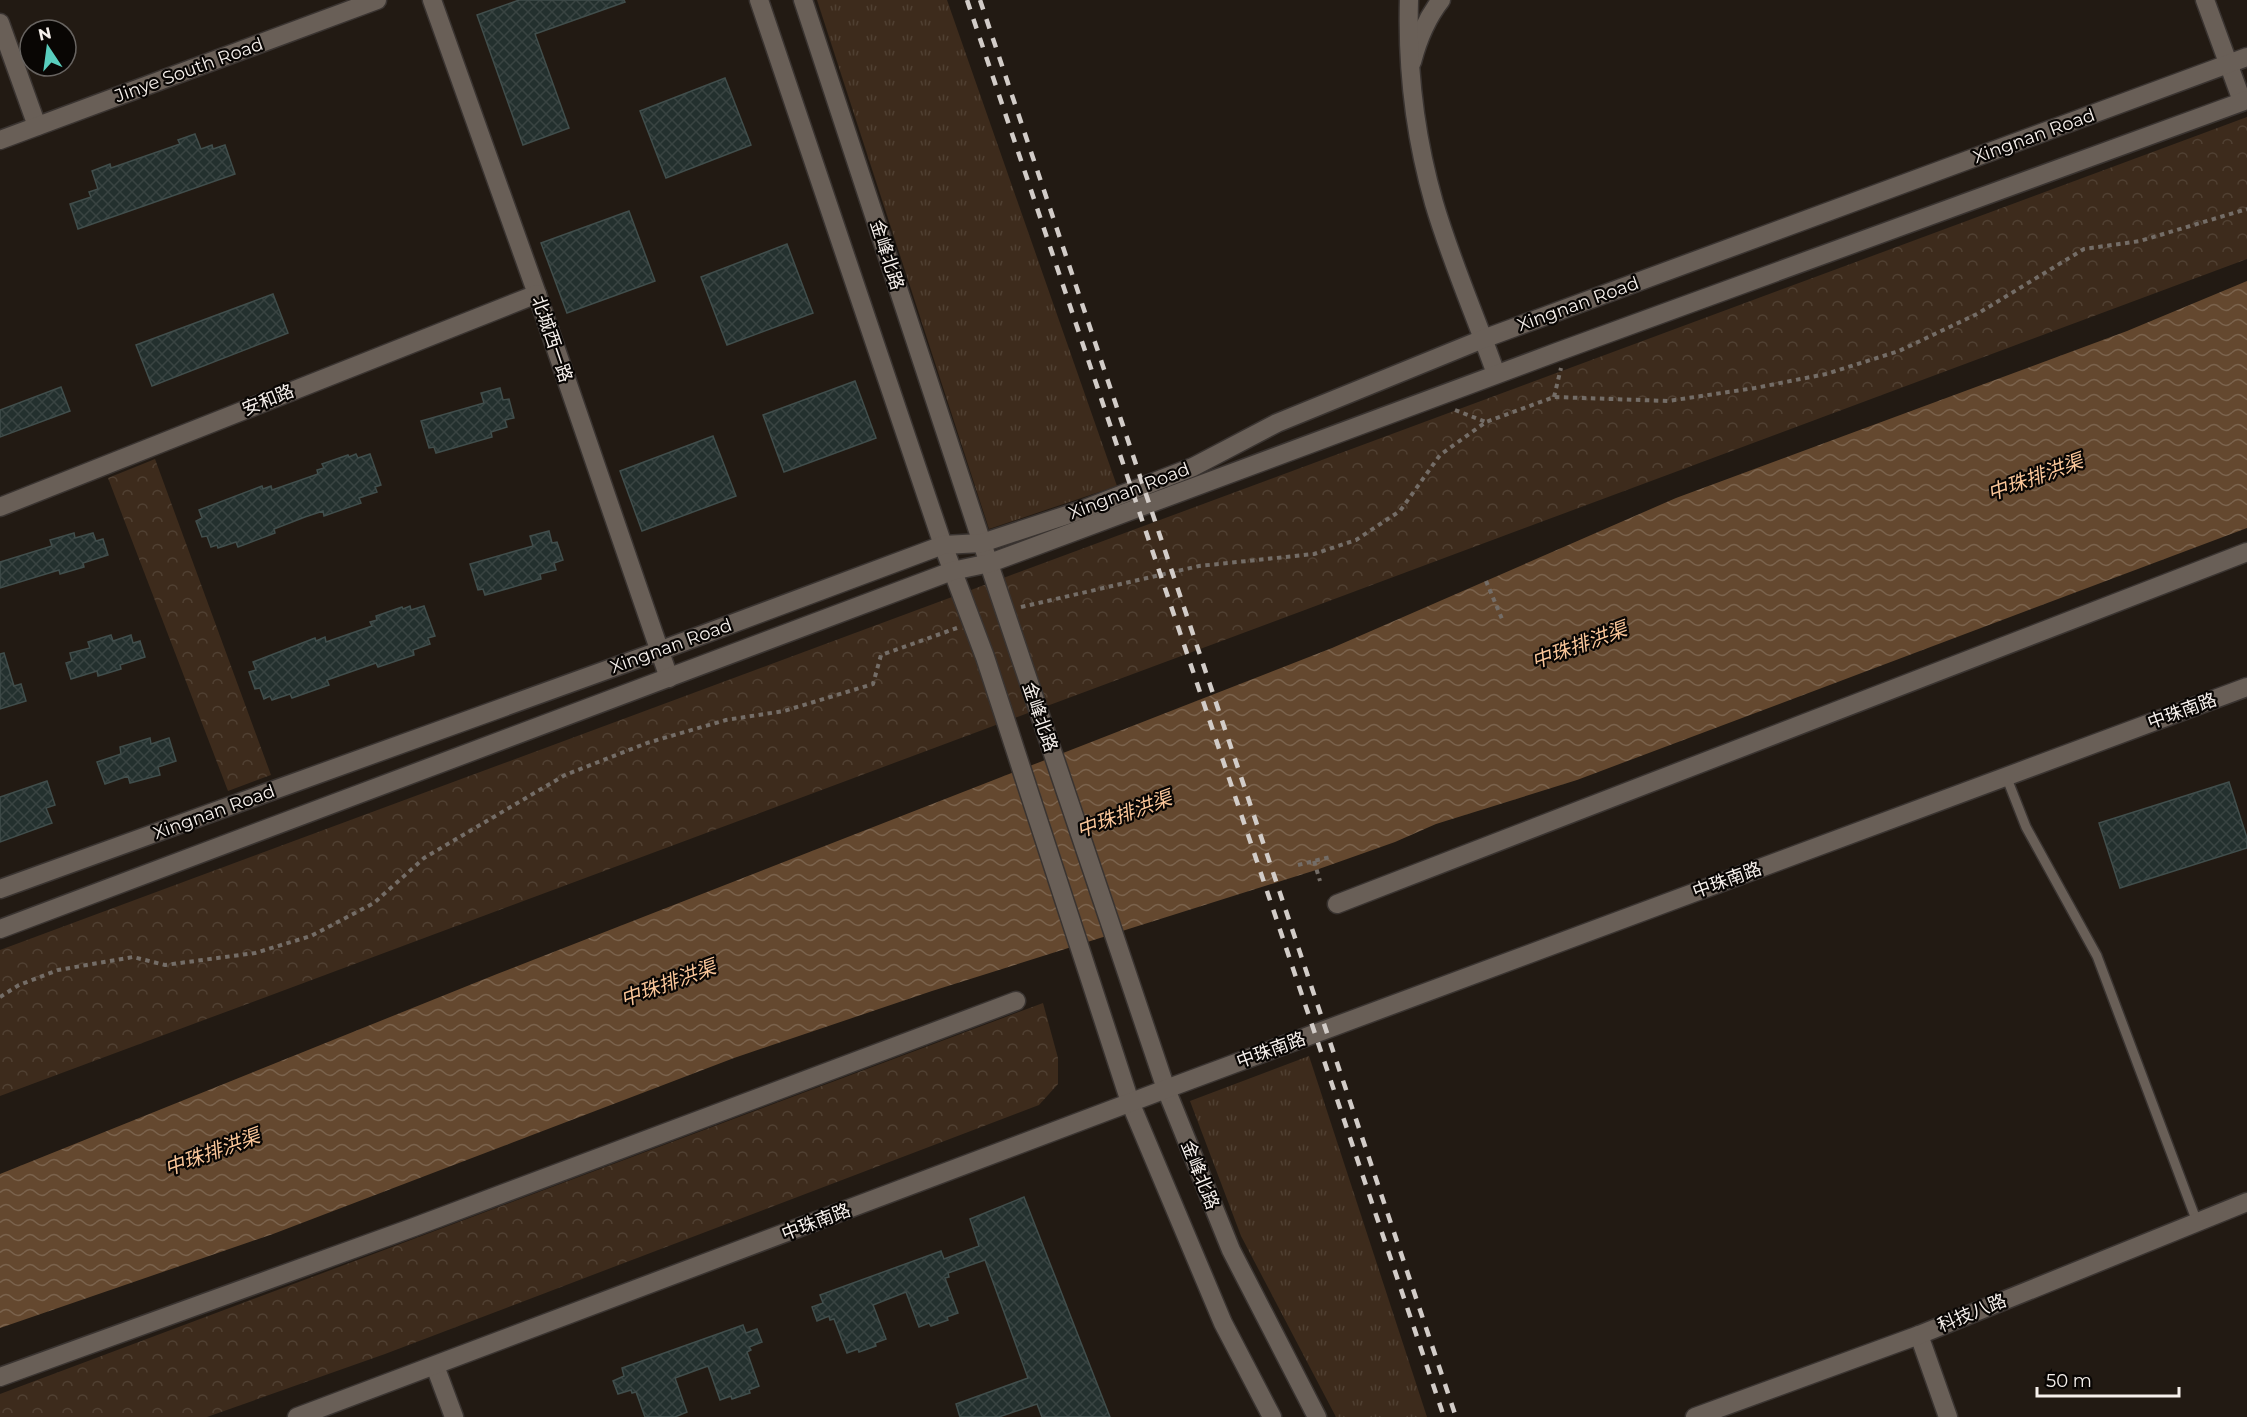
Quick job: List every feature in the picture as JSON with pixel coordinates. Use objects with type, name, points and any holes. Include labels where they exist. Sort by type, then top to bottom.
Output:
[{"type":"street","name":"Jinye South Road","points":[[0,140],[377,0]]},
{"type":"street","name":"北城西一路","points":[[432,0],[537,294],[669,678]]},
{"type":"street","name":"金峰北路","points":[[759,0],[952,571],[985,657],[1130,1102],[1223,1323],[1272,1417]]},
{"type":"street","name":"金峰北路","points":[[803,0],[982,543],[1166,1089],[1231,1250],[1317,1417]]},
{"type":"street","points":[[1409,0],[1410,70],[1415,115],[1434,203],[1496,374]]},
{"type":"street","points":[[1410,70],[1417,41],[1430,15],[1441,0]]},
{"type":"street","points":[[2205,0],[2245,100]]},
{"type":"street","points":[[0,23],[37,126]]},
{"type":"street","name":"Xingnan Road","points":[[0,889],[660,651],[943,544],[982,543],[1083,510],[1193,467],[1277,423],[1484,339],[2247,57]]},
{"type":"street","name":"Xingnan Road","points":[[0,929],[952,571],[990,563],[1496,374],[2245,100]]},
{"type":"street","name":"安和路","points":[[0,507],[537,294]]},
{"type":"street","points":[[1338,904],[2247,552]]},
{"type":"street","name":"中珠南路","points":[[297,1417],[1130,1102],[2247,687]]},
{"type":"street","points":[[0,1377],[414,1227],[1016,1001]]},
{"type":"street","name":"科技八路","points":[[1695,1417],[1919,1335],[2247,1202]]},
{"type":"street","points":[[1919,1335],[1948,1417]]},
{"type":"street","points":[[435,1366],[454,1417]]},
{"type":"lane","points":[[2006,776],[2026,827],[2097,956],[2197,1222]]},
{"type":"path","points":[[1005,611],[1199,566],[1314,554],[1356,540],[1400,511],[1440,455],[1486,422],[1554,397],[1668,401],[1755,388],[1826,374],[1899,351],[1977,314],[2084,249],[2140,241],[2247,209]]},
{"type":"path","points":[[1486,580],[1502,620]]},
{"type":"path","points":[[0,997],[19,985],[58,970],[133,957],[165,966],[255,953],[311,936],[374,903],[424,858],[565,775],[647,743],[715,723],[784,711],[873,684],[881,655],[972,622]]},
{"type":"path","points":[[1298,865],[1330,856]]},
{"type":"path","points":[[1314,861],[1320,881]]},
{"type":"green space","points":[[817,0],[947,0],[1117,486],[989,529]]},
{"type":"green space","points":[[2247,117],[2247,259],[0,1096],[0,950]]},
{"type":"green space","points":[[155,459],[271,775],[228,791],[108,478]]},
{"type":"green space","points":[[1043,1003],[1058,1058],[1058,1084],[1039,1105],[385,1354],[207,1417],[0,1417],[0,1394]]},
{"type":"green space","points":[[1309,1056],[1427,1417],[1336,1417],[1241,1236],[1190,1101]]},
{"type":"water","name":"中珠排洪渠","points":[[2247,281],[2247,528],[1577,780],[1436,824],[1395,842],[1316,870],[932,991],[734,1058],[273,1234],[0,1328],[0,1174],[497,974],[1332,648],[1676,498],[2127,331]]},
{"type":"building","points":[[519,0],[624,0],[625,2],[535,34],[569,128],[523,145],[477,15]]},
{"type":"building","points":[[725,78],[751,145],[666,178],[640,111]]},
{"type":"building","points":[[195,134],[201,149],[212,145],[213,149],[225,145],[235,174],[78,229],[70,204],[91,197],[89,192],[98,189],[92,171],[110,164],[111,168],[180,144],[178,140]]},
{"type":"building","points":[[629,211],[655,281],[567,313],[541,243]]},
{"type":"building","points":[[787,244],[813,313],[727,345],[701,277]]},
{"type":"building","points":[[273,294],[288,333],[152,386],[136,345]]},
{"type":"building","points":[[855,381],[876,438],[784,472],[763,415]]},
{"type":"building","points":[[61,387],[70,411],[0,437],[0,410]]},
{"type":"building","points":[[500,388],[503,400],[509,399],[514,418],[505,420],[507,427],[491,432],[492,437],[436,453],[434,447],[429,448],[421,421],[484,403],[481,393]]},
{"type":"building","points":[[713,436],[736,496],[642,531],[620,471]]},
{"type":"building","points":[[356,454],[358,458],[370,454],[381,485],[375,487],[377,492],[359,498],[361,503],[324,516],[323,511],[305,517],[274,529],[275,533],[238,547],[236,542],[218,548],[217,545],[211,547],[207,536],[202,537],[196,521],[202,518],[199,510],[262,486],[263,489],[271,486],[272,490],[318,474],[317,470],[324,468],[322,464]]},
{"type":"building","points":[[549,531],[552,543],[557,542],[563,560],[554,563],[556,570],[540,574],[541,579],[485,595],[483,589],[478,590],[470,564],[533,546],[530,536]]},
{"type":"building","points":[[74,533],[75,538],[93,533],[96,541],[103,539],[108,555],[83,563],[84,567],[60,574],[59,570],[0,588],[0,562],[52,546],[50,540]]},
{"type":"building","points":[[410,606],[411,610],[424,606],[435,636],[428,638],[430,644],[413,650],[414,655],[378,667],[376,663],[327,680],[329,685],[292,698],[290,694],[272,700],[270,696],[264,699],[260,688],[255,689],[249,672],[256,670],[253,662],[315,638],[316,641],[325,637],[326,642],[372,626],[370,622],[377,620],[376,616]]},
{"type":"building","points":[[111,635],[113,641],[131,635],[133,643],[140,641],[145,657],[120,665],[121,669],[98,676],[97,671],[71,679],[66,663],[72,661],[70,653],[90,648],[88,642]]},
{"type":"building","points":[[4,653],[14,686],[21,684],[26,701],[0,709],[0,654]]},
{"type":"building","points":[[150,738],[151,744],[169,738],[176,761],[158,767],[160,775],[130,783],[128,776],[105,784],[97,762],[121,754],[120,747]]},
{"type":"building","points":[[47,781],[55,805],[46,808],[52,823],[0,842],[0,797]]},
{"type":"building","points":[[2229,782],[2247,838],[2247,848],[2120,888],[2099,823]]},
{"type":"building","points":[[1024,1197],[1110,1417],[1042,1417],[1037,1404],[999,1417],[960,1417],[956,1404],[1028,1378],[985,1260],[948,1273],[949,1277],[945,1278],[958,1313],[947,1317],[948,1320],[931,1326],[929,1323],[919,1327],[906,1292],[873,1305],[886,1339],[875,1343],[876,1346],[859,1352],[858,1349],[847,1353],[834,1319],[830,1320],[829,1316],[817,1321],[812,1307],[823,1303],[820,1295],[941,1251],[944,1259],[979,1246],[970,1219]]},
{"type":"building","points":[[743,1325],[746,1333],[757,1329],[762,1342],[749,1347],[751,1350],[747,1352],[759,1386],[749,1390],[750,1393],[720,1400],[708,1366],[675,1378],[687,1412],[675,1417],[645,1417],[636,1392],[632,1393],[631,1390],[618,1394],[613,1381],[624,1376],[622,1368]]},
{"type":"railway","points":[[967,0],[1444,1417]]},
{"type":"railway","points":[[980,0],[1456,1417]]}]
